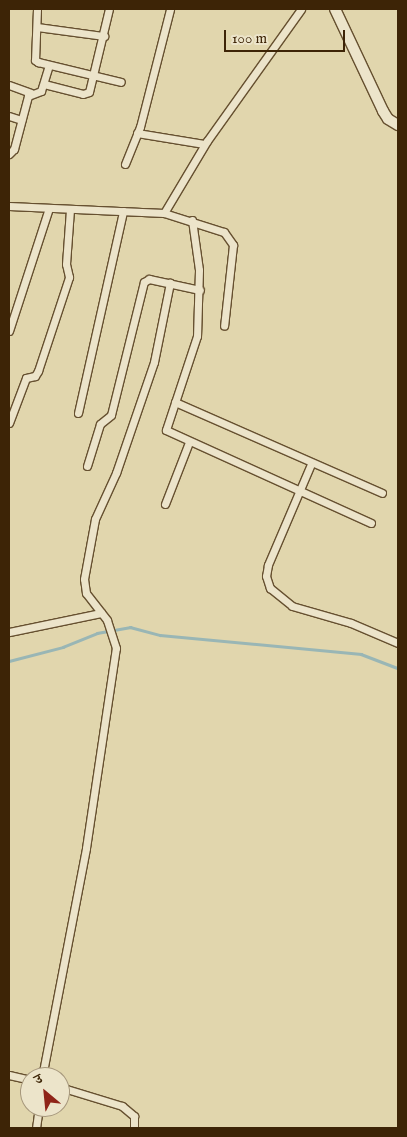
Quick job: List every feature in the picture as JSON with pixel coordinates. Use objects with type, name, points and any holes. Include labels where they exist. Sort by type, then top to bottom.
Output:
[{"type":"street","points":[[37,9],[35,60],[48,65],[121,82]]},
{"type":"street","points":[[44,84],[86,94],[95,75],[109,9]]},
{"type":"street","points":[[124,164],[137,134],[170,9]]},
{"type":"street","points":[[164,213],[204,144],[301,9]]},
{"type":"street","points":[[334,9],[383,111],[388,119],[398,124]]},
{"type":"street","points":[[37,26],[104,36]]},
{"type":"street","points":[[9,85],[39,93],[44,84],[48,65]]},
{"type":"street","points":[[9,154],[14,149],[21,120],[31,92]]},
{"type":"street","points":[[9,116],[21,120]]},
{"type":"street","points":[[137,134],[204,144]]},
{"type":"street","points":[[9,206],[164,213],[192,220],[224,232],[232,240],[224,326]]},
{"type":"street","points":[[9,331],[49,208]]},
{"type":"street","points":[[9,423],[26,378],[35,376],[38,371],[69,277],[66,264],[70,209]]},
{"type":"street","points":[[78,413],[123,210]]},
{"type":"street","points":[[192,220],[200,290],[197,336],[166,430],[189,442],[372,522]]},
{"type":"street","points":[[87,466],[100,424],[111,415],[144,282],[150,279],[200,290]]},
{"type":"street","points":[[44,1067],[103,745],[116,648],[107,620],[84,589],[94,524],[116,473],[154,362],[170,283]]},
{"type":"street","points":[[175,402],[311,464],[382,493]]},
{"type":"street","points":[[165,504],[189,442]]},
{"type":"street","points":[[311,464],[268,565],[266,576],[270,588],[292,606],[351,623],[398,643]]},
{"type":"street","points":[[9,632],[102,613]]},
{"type":"street","points":[[70,1090],[122,1106],[134,1116],[134,1128]]},
{"type":"waterway","points":[[9,661],[63,647],[97,633],[130,627],[160,635],[361,654],[398,668]]}]
